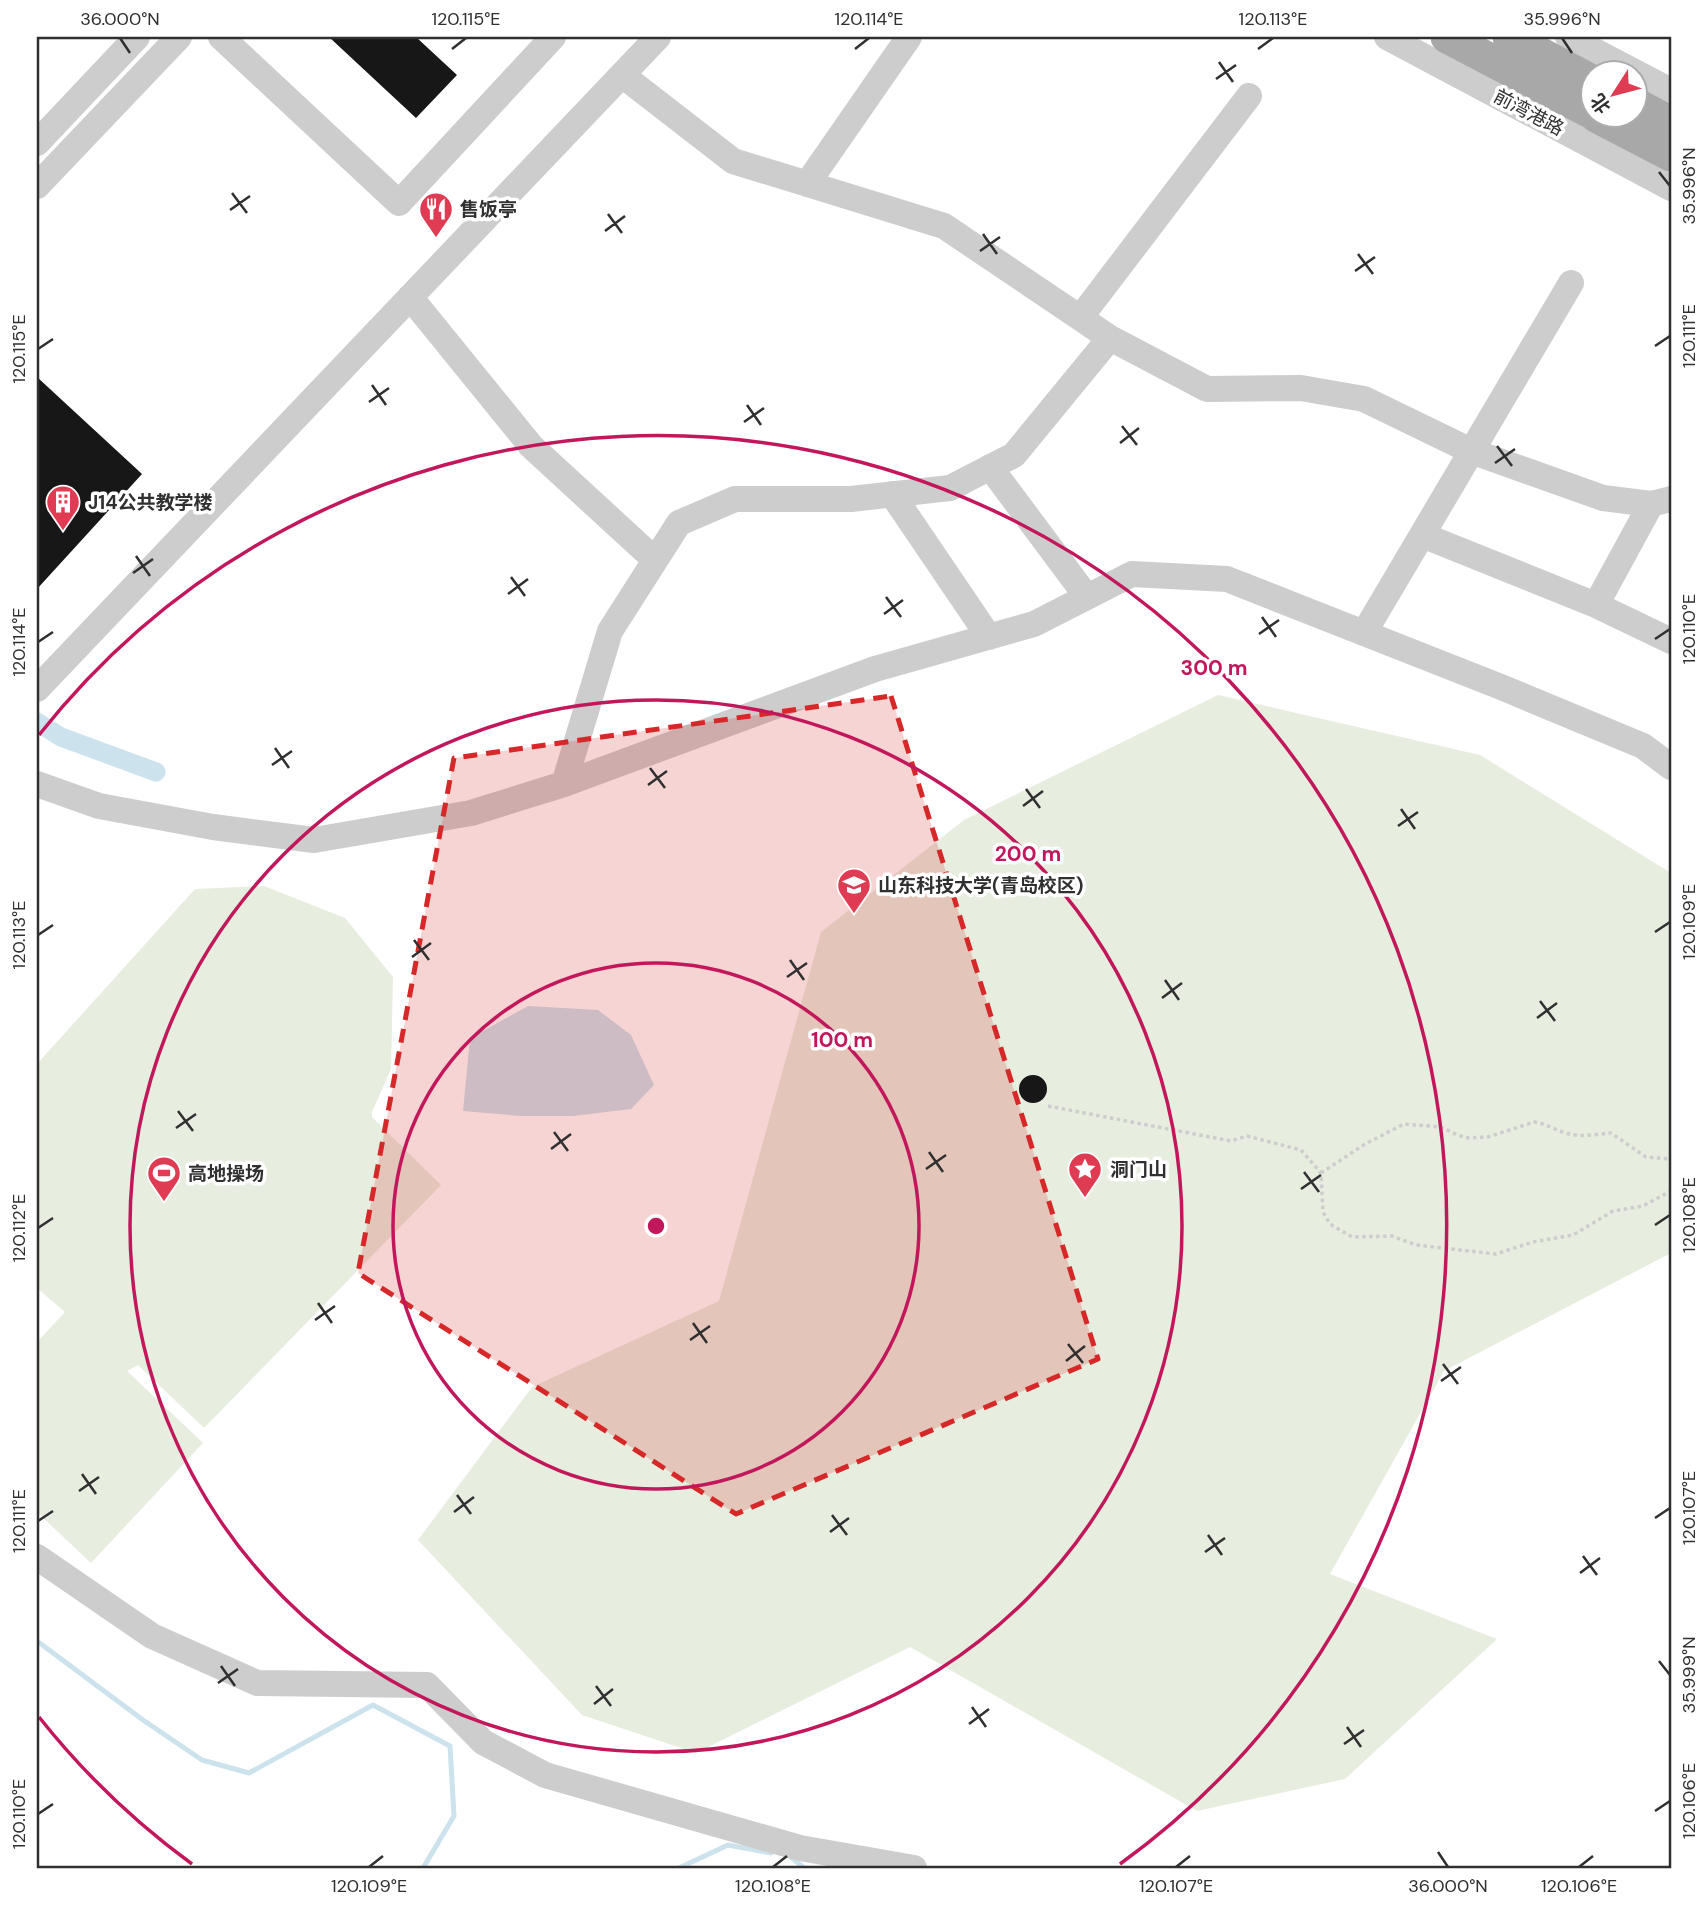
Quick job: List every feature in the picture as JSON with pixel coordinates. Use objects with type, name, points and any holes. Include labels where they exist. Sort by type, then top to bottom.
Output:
[{"type":"main road","name":"前湾港路","points":[[1447,37],[1578,106]]},
{"type":"main road","points":[[1510,37],[1578,73]]},
{"type":"main road","points":[[1648,110],[1671,122]]},
{"type":"main road","name":"前湾港路","points":[[1624,130],[1671,155]]},
{"type":"street","points":[[37,143],[136,37]]},
{"type":"street","points":[[37,186],[179,37]]},
{"type":"street","points":[[221,37],[399,203],[553,37]]},
{"type":"street","points":[[37,689],[658,37]]},
{"type":"street","points":[[807,184],[909,37]]},
{"type":"street","name":"前湾港路","points":[[1387,37],[1671,188]]},
{"type":"street","points":[[1568,37],[1671,91]]},
{"type":"street","points":[[622,75],[733,161],[944,226],[1110,338],[1207,389],[1301,388],[1364,400],[1471,451],[1603,498],[1661,502],[1595,605]]},
{"type":"street","points":[[1080,318],[1249,96]]},
{"type":"street","points":[[1364,633],[1571,283]]},
{"type":"street","points":[[410,297],[531,446],[655,560]]},
{"type":"street","points":[[564,783],[610,631],[679,523],[736,499],[851,499],[950,488],[1014,455],[1110,338]]},
{"type":"street","points":[[990,467],[1087,597]]},
{"type":"street","points":[[892,494],[989,637]]},
{"type":"street","points":[[1422,535],[1595,605],[1671,641]]},
{"type":"street","points":[[37,784],[99,806],[213,827],[314,840],[471,813],[564,783],[875,669],[1034,624],[1132,574],[1227,579],[1643,746],[1671,767]]},
{"type":"street","points":[[37,1557],[152,1636],[257,1683],[427,1685],[483,1742],[545,1775],[800,1848],[914,1868]]},
{"type":"path","points":[[1048,1106],[1231,1141],[1247,1136],[1301,1150],[1321,1173],[1323,1212],[1330,1224],[1352,1237],[1392,1236],[1416,1245],[1496,1254],[1532,1242],[1573,1235],[1613,1211],[1643,1206],[1671,1191]]},
{"type":"path","points":[[1321,1173],[1365,1144],[1404,1124],[1441,1127],[1466,1138],[1488,1137],[1539,1122],[1567,1134],[1581,1136],[1611,1133],[1647,1157],[1671,1159]]},
{"type":"highlighted area","points":[[891,696],[1098,1359],[736,1514],[358,1273],[454,758]]},
{"type":"shaded area","points":[[1218,695],[1480,755],[1671,873],[1671,1253],[1444,1371],[1330,1574],[1497,1639],[1345,1779],[1197,1811],[910,1647],[696,1753],[582,1715],[418,1540],[532,1387],[719,1301],[821,932],[964,820]]},
{"type":"shaded area","name":"高地操场","points":[[264,886],[345,918],[393,977],[391,1069],[372,1117],[441,1185],[204,1428],[138,1365],[127,1371],[203,1443],[91,1563],[37,1512],[37,1342],[65,1312],[37,1288],[37,1064],[195,889]]},
{"type":"water","points":[[528,1006],[598,1010],[631,1035],[654,1085],[631,1109],[573,1116],[521,1116],[463,1111],[470,1038]]},
{"type":"building","points":[[329,37],[416,37],[457,75],[416,118]]},
{"type":"building","name":"J14公共教学楼","points":[[37,377],[142,474],[37,589]]},
{"type":"building","points":[[1033,1075],[1043,1079],[1047,1089],[1043,1099],[1033,1103],[1023,1099],[1019,1089],[1023,1079]]},
{"type":"waterway","points":[[37,722],[61,737],[156,772]]},
{"type":"waterway","points":[[37,1641],[202,1760],[249,1773],[373,1705],[450,1746],[454,1816],[423,1868]]},
{"type":"waterway","points":[[679,1868],[728,1845],[771,1853]]},
{"type":"waterway","points":[[791,1857],[804,1868]]},
{"type":"place","name":"售饭亭","points":[[436,239]]},
{"type":"place","name":"J14公共教学楼","points":[[63,532]]},
{"type":"place","name":"山东科技大学(青岛校区)","points":[[854,915]]},
{"type":"place","name":"洞门山","points":[[1085,1199]]},
{"type":"place","name":"高地操场","points":[[164,1203]]}]
